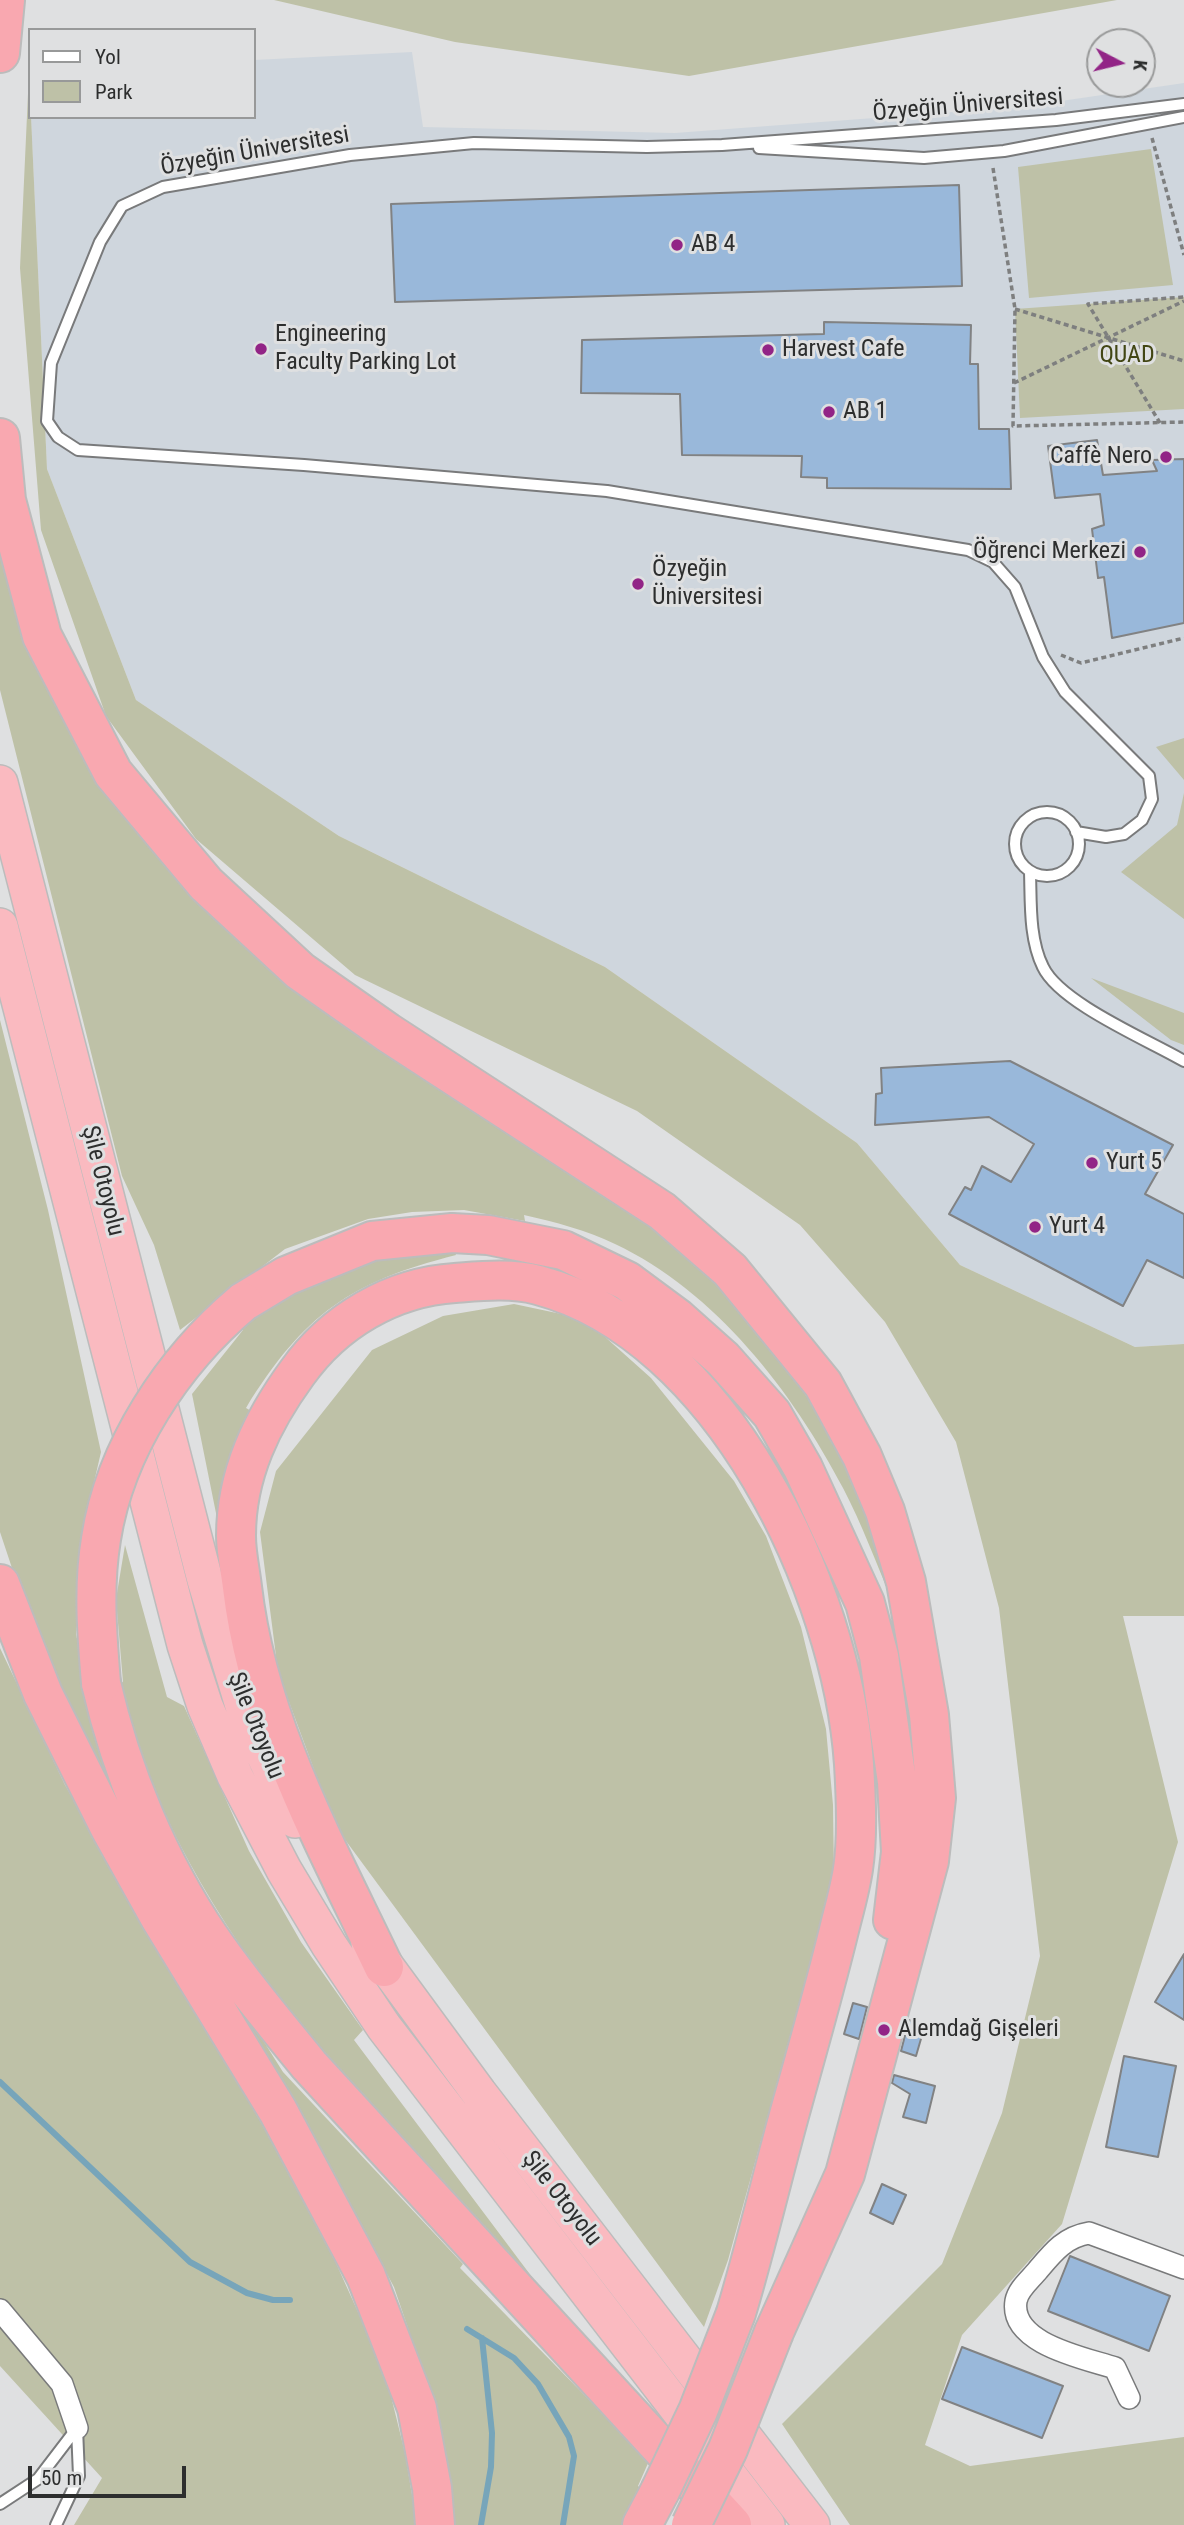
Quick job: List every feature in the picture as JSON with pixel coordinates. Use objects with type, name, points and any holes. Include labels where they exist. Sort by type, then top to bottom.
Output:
[{"type":"highway","points":[[0,53],[5,0]]},
{"type":"highway","points":[[0,438],[6,500],[42,636],[122,783],[206,884],[300,971],[387,1032],[662,1211],[730,1270],[823,1384],[862,1456],[885,1511],[906,1582],[929,1715],[936,1798],[929,1861],[845,2174],[774,2332],[728,2449],[691,2525]]},
{"type":"highway","name":"Şile Otoyolu","points":[[0,783],[205,1580],[247,1719],[308,1848],[384,1967],[812,2525]]},
{"type":"highway","name":"Şile Otoyolu","points":[[0,926],[185,1646],[205,1706],[235,1776],[284,1870],[384,2027],[767,2525]]},
{"type":"highway","points":[[732,2525],[309,2065],[251,1992],[209,1937],[168,1864],[143,1811],[109,1716],[101,1683],[95,1615],[101,1539],[127,1453],[187,1359],[214,1327],[243,1302],[286,1276],[372,1241],[452,1233],[513,1238],[562,1250],[627,1281],[677,1318],[723,1359],[772,1414],[803,1468],[865,1603],[879,1656],[897,1782],[901,1852],[892,1931],[774,2332]]},
{"type":"highway","points":[[384,1967],[295,1780],[257,1672],[247,1626],[236,1534],[247,1457],[276,1402],[310,1354],[354,1317],[394,1295],[435,1284],[493,1280],[536,1284],[578,1300],[631,1329],[689,1380],[745,1451],[804,1561],[841,1666],[854,1764],[854,1866],[826,1985],[736,2313],[698,2411],[642,2525]]},
{"type":"highway","points":[[0,1584],[43,1694],[110,1828],[159,1916],[278,2111],[366,2276],[417,2408],[432,2488],[435,2525]]},
{"type":"street","points":[[1129,2398],[1115,2368],[1038,2341],[1025,2330],[1016,2302],[1019,2292],[1056,2248],[1073,2236],[1089,2233],[1184,2268]]},
{"type":"street","points":[[0,2310],[62,2384],[77,2428]]},
{"type":"lane","name":"Özyeğin Üniversitesi","points":[[1076,832],[1106,837],[1124,834],[1142,820],[1152,799],[1149,776],[1065,692],[1043,657],[1014,587],[993,562],[968,550],[841,527],[593,490],[304,464],[78,450],[58,438],[47,421],[51,363],[100,242],[122,206],[163,187],[350,155],[474,143],[634,147],[722,145],[1029,123],[1184,104]]},
{"type":"lane","points":[[722,145],[924,158],[991,152],[1184,117]]},
{"type":"lane","points":[[1045,812],[1055,813],[1072,824],[1076,832],[1078,852],[1067,869],[1049,877],[1030,872],[1022,865],[1015,847],[1016,837],[1026,820],[1045,812]]},
{"type":"lane","points":[[1030,872],[1036,948],[1043,968],[1055,985],[1073,1000],[1184,1060]]},
{"type":"lane","points":[[0,2504],[38,2479],[77,2428]]},
{"type":"lane","points":[[56,2525],[79,2476],[77,2428]]},
{"type":"path","points":[[1148,123],[1184,255]]},
{"type":"path","points":[[991,152],[1015,309],[1013,426],[1184,422]]},
{"type":"path","points":[[1014,383],[1184,299]]},
{"type":"path","points":[[1160,423],[1088,304],[1184,299]]},
{"type":"path","points":[[1015,309],[1184,361]]},
{"type":"path","points":[[1043,657],[1059,654],[1081,663],[1184,638]]},
{"type":"shaded area","name":"Özyeğin Üniversitesi","points":[[412,52],[423,127],[675,133],[1020,107],[1086,97],[1156,98],[1156,87],[1184,83],[1184,1344],[1135,1347],[960,1265],[857,1143],[605,967],[339,836],[136,700],[47,469],[31,119],[256,119],[256,60]]},
{"type":"green space","points":[[274,0],[1117,0],[689,76],[455,42]]},
{"type":"green space","points":[[28,94],[47,469],[136,700],[339,836],[605,967],[857,1143],[960,1265],[1135,1347],[1184,1344],[1184,1616],[1123,1616],[1178,1842],[1062,2224],[962,2335],[925,2445],[970,2466],[1184,2437],[1184,2525],[850,2525],[782,2424],[942,2264],[1002,2113],[1040,1956],[999,1608],[956,1442],[885,1322],[800,1225],[637,1111],[355,975],[196,839],[106,716],[41,530],[20,268]]},
{"type":"green space","points":[[1151,149],[1173,285],[1029,298],[1018,167]]},
{"type":"green space","name":"QUAD","points":[[1184,297],[1184,409],[1020,418],[1015,309]]},
{"type":"green space","points":[[0,533],[122,813],[195,901],[265,963],[634,1211],[735,1293],[823,1420],[857,1482],[892,1600],[863,1530],[823,1452],[775,1381],[748,1348],[686,1288],[651,1264],[593,1235],[524,1215],[525,1221],[464,1210],[412,1212],[368,1219],[285,1249],[180,1330],[154,1245],[122,1176],[0,690]]},
{"type":"green space","points":[[1184,738],[1184,780],[1156,747]]},
{"type":"green space","points":[[1184,793],[1184,919],[1121,872],[1177,825]]},
{"type":"green space","points":[[1091,978],[1184,1013],[1184,1045],[1171,1040]]},
{"type":"green space","points":[[0,1020],[48,1210],[101,1452],[83,1530],[76,1634],[99,1746],[117,1809],[29,1619],[0,1532]]},
{"type":"green space","points":[[454,1250],[456,1255],[419,1265],[358,1290],[310,1325],[288,1348],[246,1408],[253,1412],[220,1533],[192,1394],[243,1330],[243,1324],[299,1289],[377,1259]]},
{"type":"green space","points":[[514,1304],[585,1319],[651,1378],[734,1481],[766,1536],[801,1627],[826,1729],[833,1805],[834,1877],[728,2260],[704,2327],[335,1826],[272,1656],[276,1656],[260,1532],[276,1471],[372,1350],[443,1316]]},
{"type":"green space","points":[[125,1545],[167,1697],[184,1706],[249,1851],[301,1942],[363,2030],[354,2040],[553,2305],[357,2094],[295,2020],[238,1943],[189,1861],[149,1775],[120,1683],[123,1682],[116,1599]]},
{"type":"green space","points":[[0,1648],[65,1785],[313,2212],[385,2372],[405,2453],[417,2525],[74,2525],[102,2478],[0,2366]]},
{"type":"green space","points":[[117,1809],[283,2072],[463,2264],[460,2268],[649,2461],[638,2486],[643,2490],[622,2525],[451,2525],[447,2458],[422,2369],[394,2287],[339,2185]]},
{"type":"building","name":"AB 4","points":[[959,185],[962,286],[395,302],[391,204]]},
{"type":"building","name":"AB 1","points":[[824,322],[971,325],[970,364],[978,364],[979,429],[1009,429],[1011,489],[827,488],[827,478],[801,477],[802,456],[682,455],[680,394],[581,393],[582,340],[824,334]]},
{"type":"building","name":"Öğrenci Merkezi","points":[[1097,440],[1103,475],[1157,471],[1152,460],[1184,459],[1184,623],[1112,638],[1104,577],[1098,578],[1092,529],[1104,525],[1100,494],[1055,498],[1048,446]]},
{"type":"building","name":"Yurt 5","points":[[1010,1061],[1173,1145],[1145,1194],[1184,1214],[1184,1278],[1147,1260],[1123,1306],[949,1214],[965,1187],[971,1190],[982,1166],[1011,1182],[1034,1144],[989,1117],[875,1125],[876,1094],[882,1093],[881,1068]]},
{"type":"building","points":[[1184,1954],[1184,2020],[1155,2002]]},
{"type":"building","points":[[853,2003],[867,2007],[859,2039],[844,2034]]},
{"type":"building","points":[[909,2020],[925,2025],[916,2056],[901,2051]]},
{"type":"building","points":[[1124,2056],[1176,2066],[1158,2157],[1106,2147]]},
{"type":"building","points":[[894,2075],[935,2086],[926,2123],[903,2117],[910,2094],[892,2083]]},
{"type":"building","points":[[882,2184],[906,2195],[893,2224],[870,2213]]},
{"type":"building","points":[[1070,2256],[1170,2296],[1149,2351],[1048,2311]]},
{"type":"building","points":[[962,2347],[1063,2386],[1042,2438],[942,2399]]},
{"type":"waterway","points":[[0,2082],[190,2262],[247,2293],[273,2300],[290,2300]]},
{"type":"waterway","points":[[467,2329],[514,2358],[538,2384],[569,2437],[574,2456],[563,2525]]},
{"type":"waterway","points":[[481,2525],[491,2467],[492,2433],[482,2338]]},
{"type":"place","name":"AB 4","points":[[677,245]]},
{"type":"place","name":"Engineering Faculty Parking Lot","points":[[261,349]]},
{"type":"place","name":"Harvest Cafe","points":[[768,350]]},
{"type":"place","name":"AB 1","points":[[829,412]]},
{"type":"place","name":"Caffè Nero","points":[[1166,457]]},
{"type":"place","name":"Öğrenci Merkezi","points":[[1140,552]]},
{"type":"place","name":"Özyeğin Üniversitesi","points":[[638,584]]},
{"type":"place","name":"Yurt 5","points":[[1092,1163]]},
{"type":"place","name":"Yurt 4","points":[[1035,1227]]},
{"type":"place","name":"Alemdağ Gişeleri","points":[[884,2030]]}]
